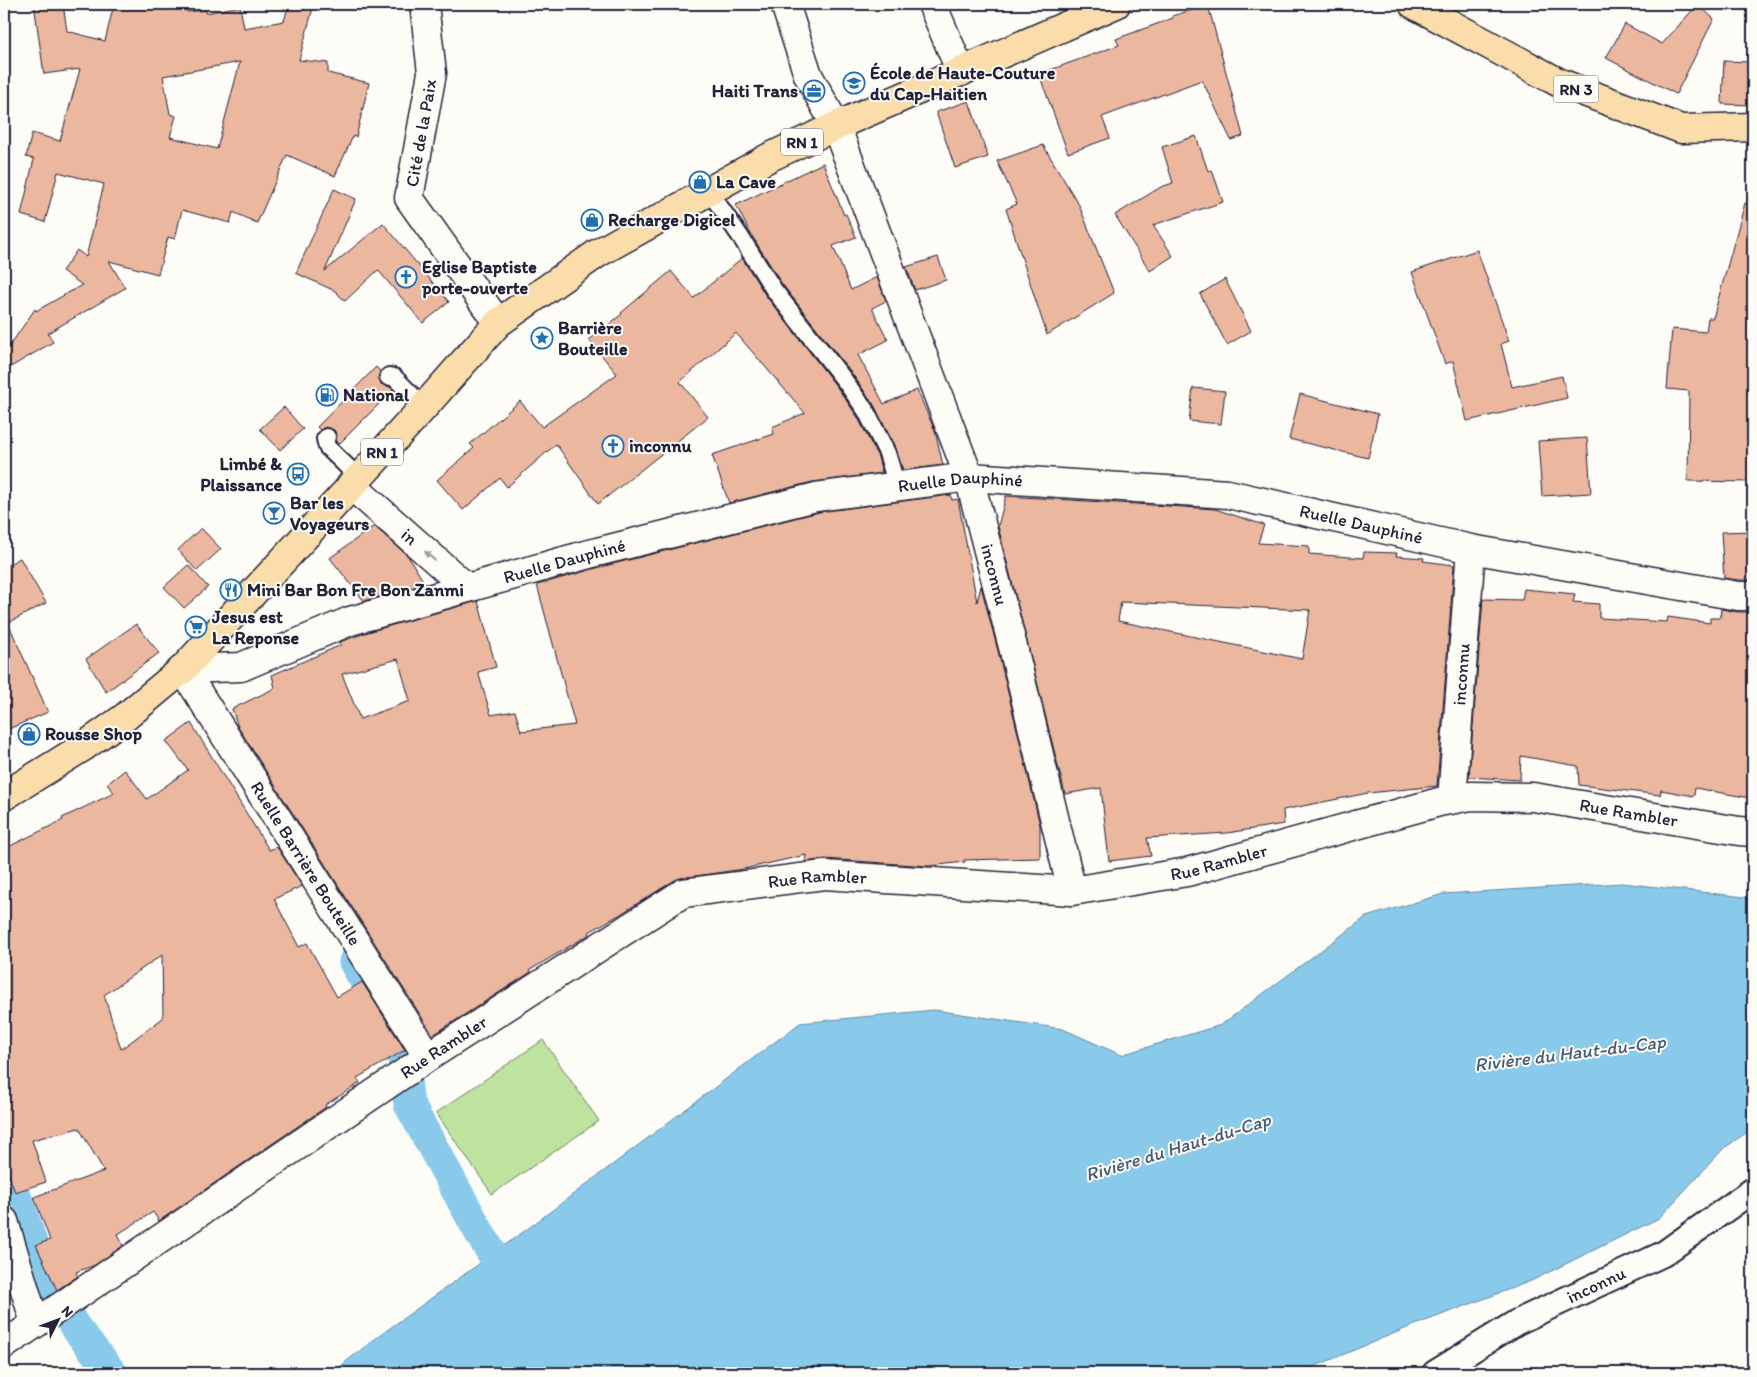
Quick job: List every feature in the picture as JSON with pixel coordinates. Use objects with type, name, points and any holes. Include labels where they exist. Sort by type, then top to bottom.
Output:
[{"type":"main road","name":"RN 1","points":[[4,796],[83,747],[124,718],[183,669],[498,324],[598,253],[768,158],[836,126],[1116,4]]},
{"type":"main road","name":"RN 3","points":[[1413,4],[1558,82],[1681,128],[1753,127]]},
{"type":"street","name":"Cité de la Paix","points":[[424,4],[432,73],[409,198],[498,324]]},
{"type":"street","name":"inconnu","points":[[785,4],[808,75],[836,126],[969,477],[1013,647],[1072,891]]},
{"type":"street","points":[[932,4],[961,72]]},
{"type":"street","name":"Ruelle Dauphiné","points":[[183,669],[240,667],[350,621],[589,554],[816,496],[969,477],[1228,494],[1471,549],[1738,596],[1753,596]]},
{"type":"street","name":"in","points":[[354,481],[467,588]]},
{"type":"street","name":"inconnu","points":[[1452,799],[1471,549]]},
{"type":"street","name":"Ruelle Barrière Bouteille","points":[[183,669],[428,1057]]},
{"type":"street","name":"Rue Rambler","points":[[4,1345],[428,1057],[683,893],[824,875],[1072,891],[1187,872],[1452,799],[1471,796],[1533,796],[1753,832]]},
{"type":"street","name":"inconnu","points":[[1434,1373],[1517,1322],[1663,1254],[1753,1190]]},
{"type":"street","points":[[4,1221],[35,1323]]},
{"type":"lane","points":[[709,191],[774,290],[866,411],[887,453],[897,486]]},
{"type":"lane","points":[[388,378],[389,376],[394,377],[424,407]]},
{"type":"lane","points":[[327,437],[325,439],[328,447],[354,481]]},
{"type":"green space","points":[[543,1040],[599,1121],[492,1194],[436,1113]]},
{"type":"water","name":"Rivière du Haut-du-Cap","points":[[1622,883],[1753,898],[1753,1128],[1723,1149],[1659,1218],[1531,1281],[1407,1328],[1299,1373],[332,1373],[372,1341],[526,1230],[800,1023],[934,1010],[1063,1029],[1121,1055],[1221,1025],[1366,917],[1443,894]]},
{"type":"building","points":[[34,4],[63,4],[67,31],[105,41],[114,4],[189,4],[187,12],[206,10],[206,13],[240,6],[244,28],[284,21],[289,4],[314,4],[299,60],[328,63],[328,73],[369,83],[356,137],[353,136],[335,176],[287,155],[257,223],[233,212],[230,223],[182,210],[175,239],[168,237],[158,274],[109,261],[125,288],[48,333],[53,342],[4,371],[4,354],[35,309],[36,311],[82,285],[62,271],[77,250],[86,257],[104,184],[58,172],[45,222],[21,215],[34,159],[26,157],[32,133],[60,141],[80,69],[44,74]],"holes":[[[240,62],[217,149],[170,137],[176,116],[170,114],[163,76]]]},
{"type":"building","points":[[1698,4],[1714,19],[1676,94],[1606,58],[1625,24],[1662,44]]},
{"type":"building","points":[[1208,5],[1243,136],[1231,140],[1202,80],[1102,117],[1110,138],[1068,153],[1039,74],[1119,45],[1116,39],[1173,18],[1172,16]]},
{"type":"building","points":[[1724,61],[1753,62],[1751,105],[1722,104]]},
{"type":"building","points":[[969,101],[988,157],[955,168],[936,112]]},
{"type":"building","points":[[1196,136],[1208,171],[1212,170],[1223,202],[1153,225],[1173,256],[1150,271],[1115,215],[1161,187],[1173,183],[1162,147]]},
{"type":"building","points":[[1043,145],[1079,205],[1114,293],[1047,335],[1006,209],[1017,204],[997,161]]},
{"type":"building","points":[[823,163],[844,215],[846,214],[856,237],[833,246],[851,290],[877,277],[886,301],[872,308],[888,340],[858,355],[884,404],[917,390],[935,431],[943,465],[903,470],[896,449],[874,405],[782,284],[749,231],[736,205]]},
{"type":"building","points":[[334,189],[356,199],[325,271],[383,223],[449,302],[423,323],[378,270],[345,301],[335,291],[296,273]]},
{"type":"building","points":[[1745,203],[1753,204],[1753,482],[1688,481],[1689,391],[1667,389],[1672,329],[1706,332],[1708,318],[1713,318]]},
{"type":"building","points":[[1477,250],[1509,341],[1501,344],[1512,387],[1562,376],[1567,398],[1467,421],[1453,361],[1445,364],[1412,272]]},
{"type":"building","points":[[938,257],[946,280],[915,290],[906,267]]},
{"type":"building","points":[[742,258],[766,296],[837,387],[857,416],[878,457],[882,473],[812,482],[729,503],[712,455],[774,434],[772,427],[805,413],[736,333],[680,382],[708,417],[598,504],[556,444],[507,487],[500,478],[463,510],[437,480],[474,448],[470,444],[520,401],[542,427],[617,374],[589,340],[671,271],[694,298]]},
{"type":"building","points":[[1225,279],[1251,331],[1227,345],[1200,294]]},
{"type":"building","points":[[376,367],[380,371],[378,379],[381,384],[393,390],[339,444],[336,442],[337,435],[334,430],[325,427],[320,430],[317,427]]},
{"type":"building","points":[[1193,388],[1225,391],[1221,424],[1189,421]]},
{"type":"building","points":[[1300,394],[1378,414],[1368,458],[1289,439]]},
{"type":"building","points":[[284,407],[303,429],[280,450],[260,429]]},
{"type":"building","points":[[1587,438],[1591,493],[1542,496],[1538,441]]},
{"type":"building","points":[[951,495],[952,500],[958,499],[977,602],[981,586],[1040,825],[1040,858],[964,860],[965,862],[929,866],[825,859],[805,862],[806,855],[744,869],[681,878],[589,932],[590,934],[530,970],[531,972],[433,1035],[238,727],[232,709],[275,688],[272,675],[341,645],[340,642],[368,632],[478,601],[496,667],[478,672],[491,715],[515,711],[521,731],[575,725],[537,585],[819,512]],"holes":[[[398,659],[410,701],[360,719],[342,674]]]},
{"type":"building","points":[[1006,496],[1215,509],[1264,525],[1258,543],[1309,546],[1309,554],[1363,558],[1364,552],[1397,553],[1396,556],[1424,558],[1423,561],[1454,565],[1437,786],[1368,793],[1283,810],[1284,824],[1227,833],[1147,838],[1151,856],[1109,861],[1101,788],[1065,794],[998,526]],"holes":[[[1121,602],[1310,610],[1302,659],[1118,621]]]},
{"type":"building","points":[[374,526],[408,556],[425,584],[364,601],[330,558]]},
{"type":"building","points":[[201,528],[221,549],[197,571],[178,550]]},
{"type":"building","points":[[1753,531],[1753,580],[1724,578],[1721,532]]},
{"type":"building","points":[[20,558],[46,603],[8,623],[48,712],[4,731],[4,567]]},
{"type":"building","points":[[188,565],[208,587],[184,608],[164,587]]},
{"type":"building","points":[[1524,589],[1575,594],[1573,602],[1599,604],[1599,618],[1667,622],[1668,617],[1710,623],[1710,618],[1720,618],[1721,609],[1753,612],[1753,769],[1750,798],[1695,788],[1694,796],[1661,790],[1660,795],[1579,785],[1578,766],[1521,756],[1520,780],[1469,777],[1483,599],[1522,600]]},
{"type":"building","points":[[136,624],[159,653],[106,692],[86,659]]},
{"type":"building","points":[[191,723],[269,850],[277,847],[302,886],[274,899],[299,947],[307,943],[337,997],[362,982],[405,1050],[357,1078],[360,1083],[325,1105],[326,1107],[159,1221],[153,1212],[118,1234],[123,1246],[95,1265],[76,1272],[78,1276],[57,1290],[36,1245],[50,1240],[34,1197],[104,1171],[79,1128],[32,1140],[46,1182],[15,1192],[4,1162],[4,849],[114,793],[107,784],[125,770],[147,799],[188,770],[166,741]],"holes":[[[162,955],[163,1018],[121,1049],[104,995]]]},
{"type":"waterway","points":[[354,962],[401,1044],[409,1104],[482,1237],[515,1290]]},
{"type":"waterway","points":[[4,1168],[20,1206],[41,1270],[75,1327],[112,1373]]},
{"type":"place","name":"École de Haute-Couture du Cap-Haitien","points":[[854,83]]},
{"type":"place","name":"Haiti Trans","points":[[814,91]]},
{"type":"place","name":"La Cave","points":[[700,182]]},
{"type":"place","name":"Recharge Digicel","points":[[592,220]]},
{"type":"place","name":"Eglise Baptiste porte-ouverte","points":[[406,277]]},
{"type":"place","name":"Barrière Bouteille","points":[[542,338]]},
{"type":"place","name":"National","points":[[327,395]]},
{"type":"place","name":"inconnu","points":[[613,446]]},
{"type":"place","name":"Limbé & Plaissance","points":[[298,474]]},
{"type":"place","name":"Bar les Voyageurs","points":[[274,513]]},
{"type":"place","name":"Mini Bar Bon Fre Bon Zanmi","points":[[231,590]]},
{"type":"place","name":"Jesus est La Reponse","points":[[196,627]]},
{"type":"place","name":"Rousse Shop","points":[[29,734]]}]
